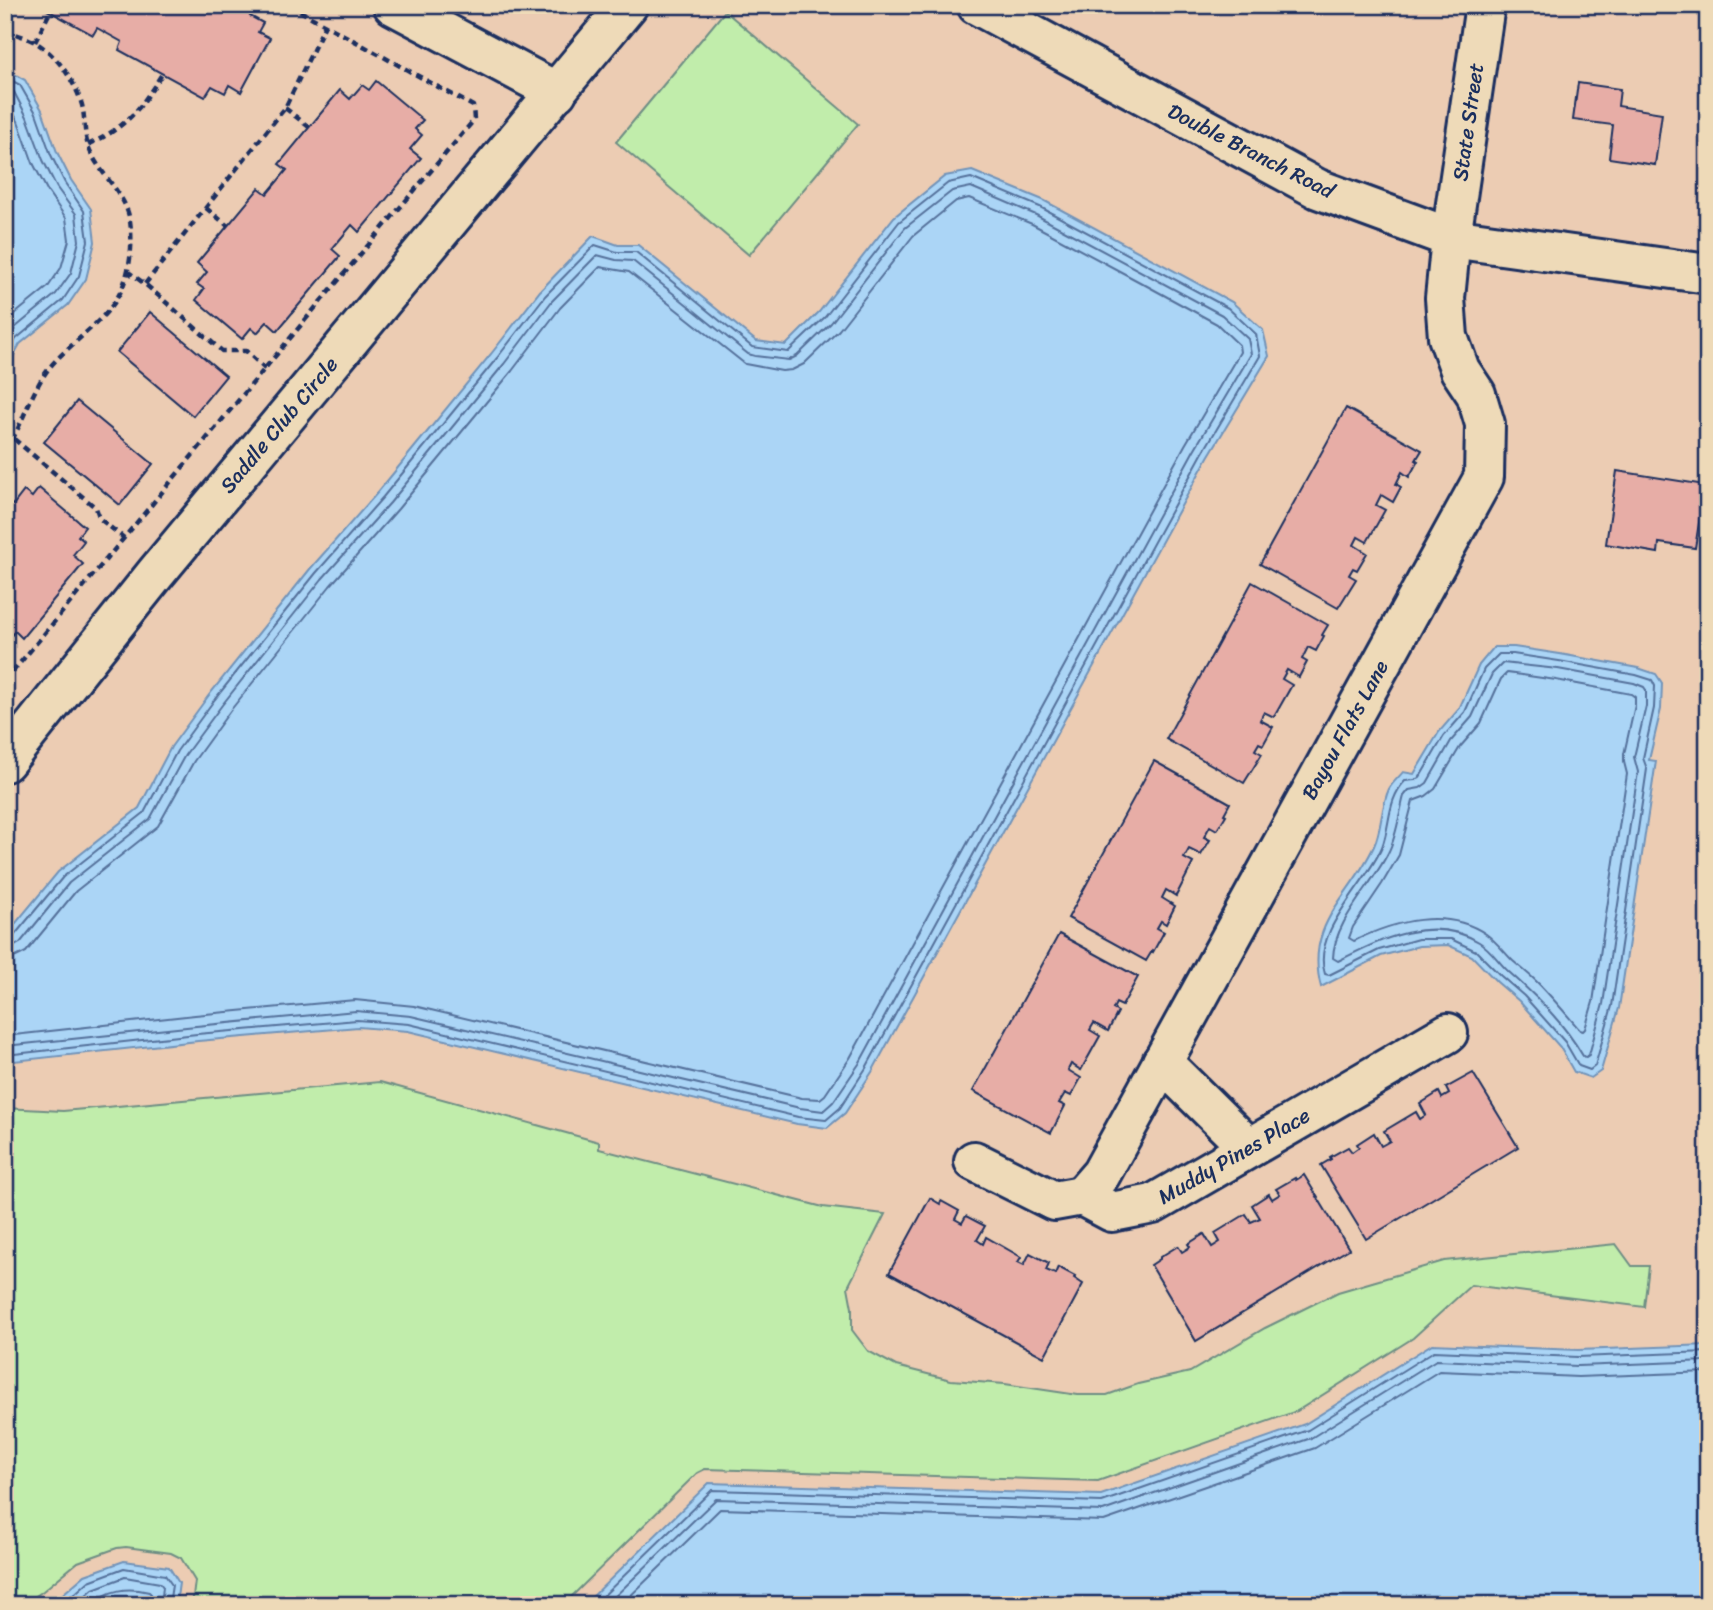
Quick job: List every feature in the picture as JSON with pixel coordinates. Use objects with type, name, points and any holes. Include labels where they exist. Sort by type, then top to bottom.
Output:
[{"type":"street","points":[[393,5],[557,92]]},
{"type":"street","name":"Saddle Club Circle","points":[[5,762],[165,562],[628,5]]},
{"type":"street","name":"Double Branch Road","points":[[977,5],[1318,189],[1451,238],[1708,274]]},
{"type":"street","name":"State Street","points":[[1451,238],[1485,5]]},
{"type":"street","name":"Bayou Flats Lane","points":[[1082,1196],[1101,1174],[1484,477],[1485,424],[1476,394],[1460,370],[1448,337],[1445,298],[1451,238]]},
{"type":"street","name":"Muddy Pines Place","points":[[1082,1196],[1112,1212],[1153,1204],[1448,1033]]},
{"type":"street","points":[[1162,1062],[1249,1148]]},
{"type":"street","points":[[974,1161],[1054,1201],[1082,1196]]},
{"type":"path","points":[[5,681],[474,120],[472,106],[289,5]]},
{"type":"path","points":[[35,42],[50,12]]},
{"type":"path","points":[[145,284],[285,108],[325,25]]},
{"type":"path","points":[[5,31],[35,42],[49,53],[75,86],[84,115],[88,145],[100,168],[124,201],[130,220],[130,260],[120,294],[112,306],[50,367],[39,383],[14,439],[5,452]]},
{"type":"path","points":[[88,145],[118,129],[138,110],[162,74]]},
{"type":"path","points":[[285,108],[309,127]]},
{"type":"path","points":[[206,208],[228,226]]},
{"type":"path","points":[[127,271],[222,351],[246,352],[265,369]]},
{"type":"path","points":[[14,439],[96,508],[100,519],[125,538]]},
{"type":"green space","points":[[725,11],[858,124],[749,255],[616,142]]},
{"type":"green space","points":[[380,1082],[599,1142],[599,1149],[823,1207],[885,1214],[848,1287],[852,1330],[868,1351],[896,1366],[951,1380],[1005,1384],[1078,1395],[1107,1395],[1138,1384],[1190,1372],[1265,1328],[1338,1292],[1444,1261],[1616,1244],[1632,1266],[1649,1266],[1644,1307],[1471,1285],[1413,1338],[1297,1411],[1098,1481],[705,1469],[697,1473],[563,1605],[192,1605],[195,1581],[181,1558],[171,1553],[126,1547],[78,1562],[23,1605],[5,1605],[5,1108],[63,1111]]},
{"type":"water","points":[[5,69],[25,80],[42,110],[57,152],[71,180],[91,209],[95,242],[86,279],[68,305],[20,344],[5,371]]},
{"type":"water","points":[[972,171],[1043,200],[1232,302],[1263,330],[1269,356],[1208,457],[872,1072],[845,1113],[827,1128],[797,1124],[408,1031],[358,1027],[5,1062],[5,936],[58,872],[139,808],[171,747],[209,695],[540,291],[593,236],[618,245],[638,245],[756,341],[786,345],[819,312],[894,217],[945,176]]},
{"type":"water","points":[[1494,647],[1514,647],[1638,668],[1656,674],[1662,683],[1661,709],[1649,760],[1656,761],[1619,1008],[1601,1071],[1591,1078],[1574,1072],[1560,1047],[1519,1001],[1472,956],[1448,945],[1419,946],[1381,956],[1321,987],[1317,965],[1324,928],[1374,846],[1389,789],[1403,772],[1414,774],[1439,732],[1459,709],[1479,665]]},
{"type":"water","points":[[1432,1344],[1578,1350],[1708,1345],[1708,1605],[584,1605],[709,1483],[1101,1495],[1305,1424]]},
{"type":"water","points":[[124,1561],[169,1567],[179,1583],[176,1605],[50,1605],[85,1575]]},
{"type":"building","points":[[38,5],[252,5],[255,7],[250,16],[263,23],[258,32],[270,38],[241,92],[229,85],[225,93],[212,86],[205,97],[119,50],[122,42],[97,28],[93,35]]},
{"type":"building","points":[[376,81],[423,120],[415,129],[422,135],[410,149],[421,158],[359,232],[352,225],[332,249],[340,256],[277,331],[267,322],[257,333],[251,328],[242,339],[196,300],[204,289],[197,284],[207,272],[197,263],[259,188],[267,194],[287,170],[279,164],[340,90],[350,99],[362,85],[369,90]]},
{"type":"building","points":[[1578,83],[1620,89],[1618,106],[1662,113],[1655,165],[1609,158],[1613,125],[1573,120]]},
{"type":"building","points":[[150,312],[226,376],[193,416],[117,352]]},
{"type":"building","points":[[77,401],[153,464],[120,505],[44,442]]},
{"type":"building","points":[[1346,408],[1422,450],[1409,477],[1402,472],[1396,484],[1401,487],[1393,502],[1381,495],[1376,505],[1385,510],[1367,542],[1358,537],[1354,545],[1367,553],[1357,570],[1353,568],[1349,575],[1356,579],[1338,608],[1260,564]]},
{"type":"building","points":[[1617,471],[1705,485],[1695,548],[1659,543],[1658,553],[1606,544]]},
{"type":"building","points":[[39,488],[85,527],[78,536],[84,541],[73,555],[83,564],[22,638],[15,631],[5,643],[5,499],[13,505],[24,491],[32,497]]},
{"type":"building","points":[[1252,582],[1328,625],[1316,651],[1308,647],[1302,659],[1307,662],[1299,677],[1287,670],[1282,679],[1292,685],[1274,717],[1264,712],[1260,720],[1273,727],[1263,745],[1259,743],[1255,750],[1262,754],[1244,783],[1166,739]]},
{"type":"building","points":[[1154,761],[1230,803],[1217,830],[1210,826],[1204,837],[1210,840],[1201,855],[1189,849],[1184,858],[1193,863],[1176,896],[1166,890],[1162,898],[1175,906],[1166,924],[1161,921],[1157,928],[1164,932],[1146,961],[1068,918]]},
{"type":"building","points":[[1059,934],[1138,977],[1122,1006],[1116,1003],[1113,1009],[1118,1012],[1108,1031],[1094,1023],[1090,1030],[1100,1036],[1081,1070],[1071,1064],[1068,1070],[1081,1078],[1071,1096],[1065,1093],[1059,1103],[1065,1106],[1051,1133],[973,1091]]},
{"type":"building","points":[[1473,1073],[1518,1147],[1366,1239],[1321,1165],[1348,1147],[1352,1152],[1359,1147],[1357,1144],[1374,1133],[1381,1146],[1390,1141],[1384,1131],[1416,1112],[1420,1119],[1426,1115],[1420,1104],[1439,1092],[1442,1098],[1449,1094],[1446,1088]]},
{"type":"building","points":[[1304,1175],[1349,1249],[1196,1341],[1151,1265],[1178,1246],[1182,1252],[1190,1247],[1188,1244],[1204,1234],[1212,1247],[1220,1242],[1215,1233],[1246,1214],[1251,1222],[1260,1218],[1252,1205],[1269,1194],[1272,1199],[1280,1194],[1276,1189]]},
{"type":"building","points":[[930,1198],[959,1211],[955,1219],[962,1223],[966,1216],[985,1226],[977,1240],[983,1244],[986,1237],[1021,1257],[1018,1262],[1024,1265],[1030,1253],[1049,1263],[1046,1270],[1055,1274],[1058,1267],[1075,1276],[1074,1278],[1083,1284],[1044,1357],[889,1273]]}]
